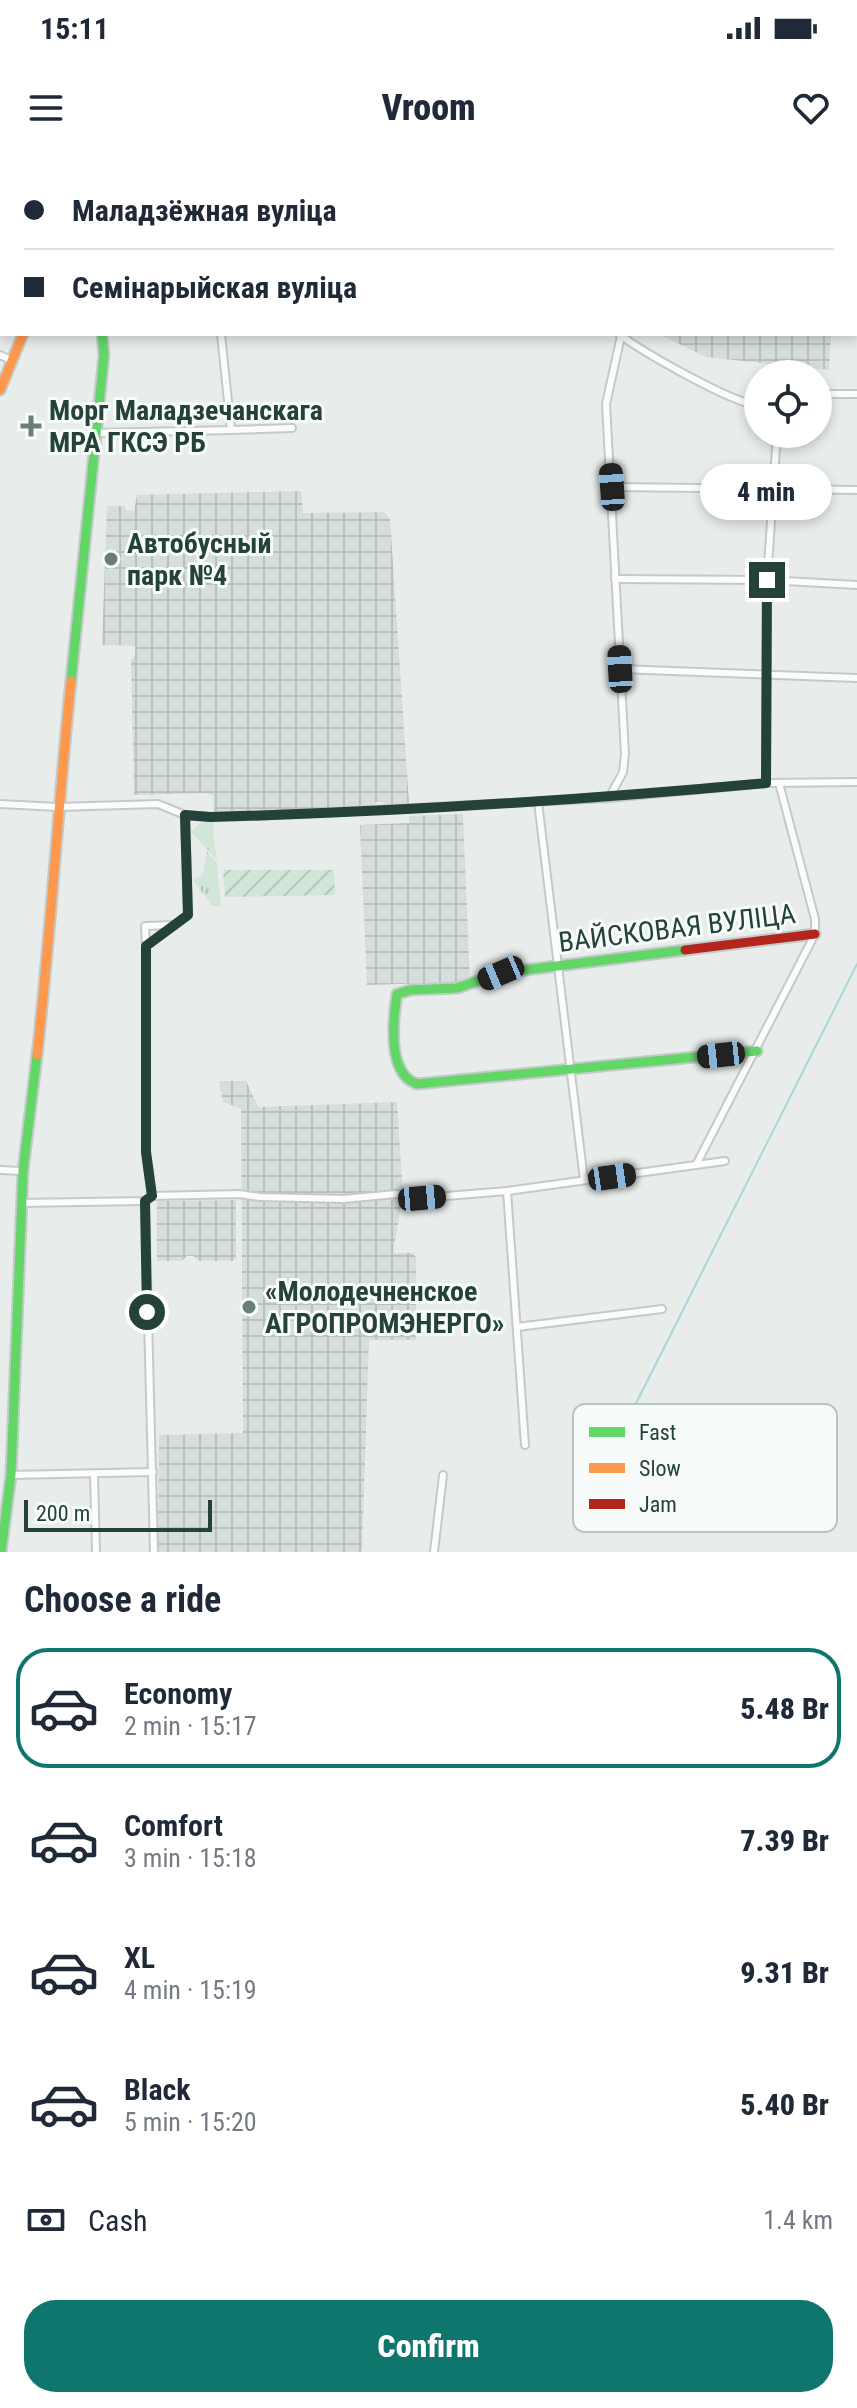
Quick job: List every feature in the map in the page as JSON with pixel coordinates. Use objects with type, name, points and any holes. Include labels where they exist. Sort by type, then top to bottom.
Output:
[{"type":"street","points":[[0,390],[22,336]]},
{"type":"street","points":[[1,1552],[11,1475],[23,1171],[49,950],[58,807],[104,355],[102,336]]},
{"type":"street","points":[[221,336],[231,430]]},
{"type":"street","points":[[609,798],[623,772],[625,754],[606,404],[620,336]]},
{"type":"street","points":[[622,336],[724,395],[744,403]]},
{"type":"street","points":[[0,355],[13,361]]},
{"type":"street","points":[[832,394],[857,394]]},
{"type":"street","points":[[97,433],[292,428]]},
{"type":"street","points":[[766,783],[767,580],[776,448]]},
{"type":"street","points":[[612,487],[857,490]]},
{"type":"street","points":[[615,579],[767,580],[857,585]]},
{"type":"street","points":[[620,669],[857,678]]},
{"type":"street","points":[[0,804],[58,807],[158,804],[185,815],[210,817],[609,798],[766,783],[857,782]]},
{"type":"street","points":[[696,1165],[815,934],[815,919],[779,783]]},
{"type":"street","points":[[538,802],[584,1180]]},
{"type":"street","points":[[146,946],[188,915],[185,815]]},
{"type":"street","points":[[152,1196],[146,1152],[145,926],[174,925]]},
{"type":"street","name":"ВАЙСКОВАЯ ВУЛІЦА","points":[[571,1070],[430,1085],[407,1081],[401,1074],[398,1059],[394,1006],[397,994],[411,990],[457,988],[501,973],[558,964],[815,934]]},
{"type":"street","points":[[571,1070],[757,1051]]},
{"type":"street","points":[[21,1203],[145,1201],[152,1196],[239,1194],[343,1199],[396,1194],[422,1198],[507,1191],[725,1161]]},
{"type":"street","points":[[0,1170],[23,1171]]},
{"type":"street","points":[[507,1191],[525,1445]]},
{"type":"street","points":[[145,1201],[154,1552]]},
{"type":"street","points":[[517,1327],[662,1309]]},
{"type":"street","points":[[11,1475],[153,1472]]},
{"type":"street","points":[[94,1474],[96,1552]]},
{"type":"street","points":[[434,1552],[443,1475]]},
{"type":"shaded area","points":[[663,336],[831,336],[830,360],[744,361],[706,357]]},
{"type":"shaded area","points":[[301,491],[303,513],[384,512],[390,519],[409,803],[386,806],[383,802],[376,802],[372,808],[214,812],[213,795],[207,793],[134,795],[131,660],[135,655],[135,646],[102,645],[107,506],[125,506],[126,510],[134,511],[137,495]]},
{"type":"shaded area","points":[[463,814],[470,982],[367,985],[360,825],[409,823],[409,816]]},
{"type":"shaded area","points":[[219,1081],[246,1081],[258,1107],[397,1102],[403,1195],[393,1253],[413,1253],[416,1257],[416,1340],[369,1340],[362,1552],[158,1552],[159,1435],[243,1433],[241,1109],[223,1102]]},
{"type":"shaded area","points":[[236,1200],[236,1258],[233,1261],[199,1261],[187,1256],[182,1261],[157,1261],[157,1201]]},
{"type":"green space","points":[[205,822],[213,822],[214,837],[209,841],[214,838],[215,849],[209,849],[216,850],[217,860],[191,832]]},
{"type":"green space","points":[[207,851],[217,863],[221,906],[212,906],[193,880],[203,874]]},
{"type":"green space","points":[[223,870],[334,870],[335,895],[225,897]]},
{"type":"waterway","points":[[636,1404],[857,964]]},
{"type":"traffic: fast","points":[[71,681],[104,355],[102,336]]},
{"type":"traffic: fast","points":[[685,950],[501,973],[457,988],[411,990],[397,994],[394,1018],[396,1058],[407,1078],[417,1084],[757,1051]]},
{"type":"traffic: fast","points":[[1,1552],[11,1475],[23,1171],[37,1055]]},
{"type":"traffic: slow","points":[[0,390],[22,336]]},
{"type":"traffic: slow","points":[[37,1055],[71,681]]},
{"type":"traffic: jam","points":[[685,950],[815,934]]},
{"type":"place","name":"Морг Маладзечанскага МРА ГКСЭ РБ","points":[[31,426]]},
{"type":"place","name":"Автобусный парк №4","points":[[111,559]]},
{"type":"place","name":"«Молодечненское АГРОПРОМЭНЕРГО»","points":[[249,1307]]},
{"type":"route","points":[[147,1312],[145,1201],[152,1196],[146,1152],[146,946],[188,915],[185,815],[210,817],[360,812],[609,798],[766,783],[767,580]]}]
